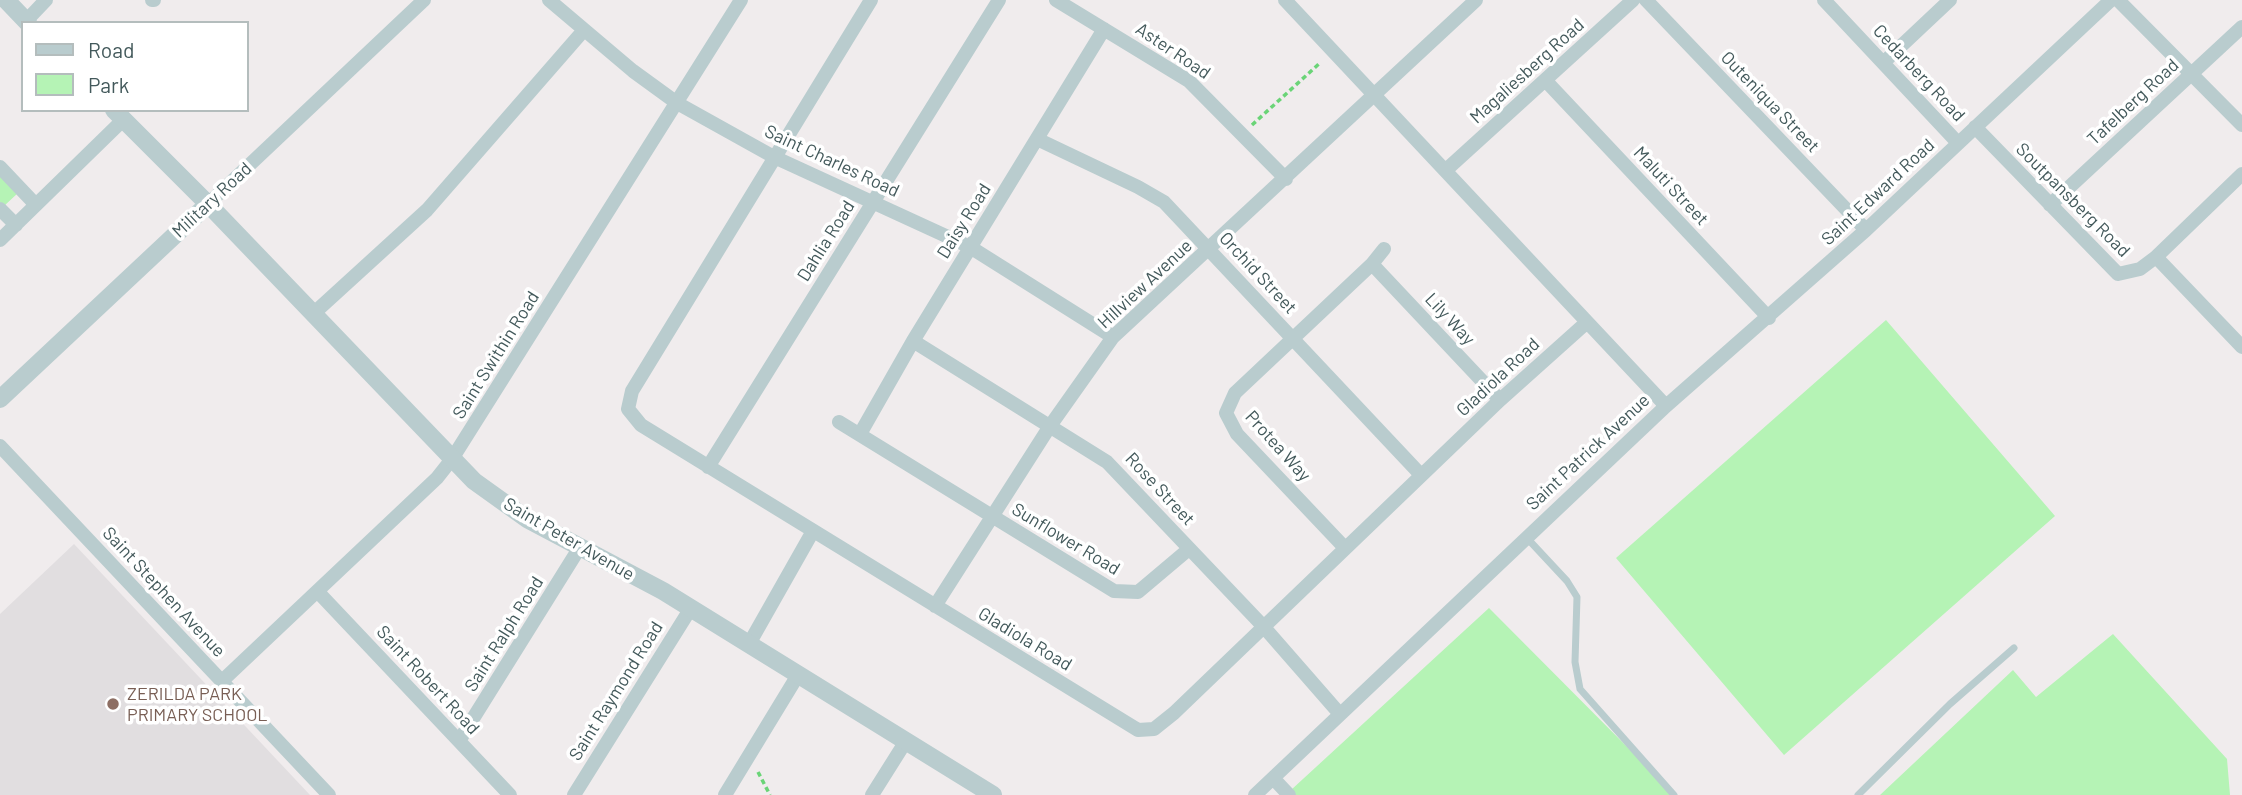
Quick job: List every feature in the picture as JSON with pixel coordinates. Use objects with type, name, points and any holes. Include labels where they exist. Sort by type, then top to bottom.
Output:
[{"type":"street","points":[[6,0],[26,21]]},
{"type":"street","points":[[28,21],[46,0]]},
{"type":"street","name":"Military Road","points":[[0,399],[424,0]]},
{"type":"street","name":"Saint Charles Road","points":[[548,0],[677,103],[773,157],[970,247],[1113,337]]},
{"type":"street","name":"Saint Swithin Road","points":[[222,681],[437,478],[452,459],[741,0]]},
{"type":"street","points":[[773,157],[871,0]]},
{"type":"street","name":"Dahlia Road","points":[[708,467],[999,0]]},
{"type":"street","name":"Aster Road","points":[[1056,0],[1189,81],[1286,179]]},
{"type":"street","name":"Saint Patrick Avenue","points":[[1255,795],[1666,406],[1285,0]]},
{"type":"street","name":"Magaliesberg Road","points":[[1446,170],[1633,0]]},
{"type":"street","name":"Outeniqua Street","points":[[1646,0],[1866,230]]},
{"type":"street","name":"Cedarberg Road","points":[[1824,0],[1958,142]]},
{"type":"street","points":[[1883,63],[1950,0]]},
{"type":"street","name":"Saint Edward Road","points":[[1666,406],[1866,230],[2111,0]]},
{"type":"street","points":[[2118,0],[2242,125]]},
{"type":"street","name":"Hillview Avenue","points":[[935,606],[1050,426],[1113,337],[1376,95],[1472,1]]},
{"type":"street","name":"Tafelberg Road","points":[[2050,205],[2242,26]]},
{"type":"street","name":"Daisy Road","points":[[860,434],[913,341],[1104,29]]},
{"type":"street","points":[[313,314],[427,210],[584,30]]},
{"type":"street","name":"Maluti Street","points":[[1545,80],[1769,318]]},
{"type":"street","points":[[0,240],[36,205],[118,115]]},
{"type":"street","name":"Saint Peter Avenue","points":[[118,115],[208,204],[474,481],[527,519],[691,608],[993,795]]},
{"type":"street","name":"Soutpansberg Road","points":[[1975,127],[2118,274],[2140,269],[2156,257],[2242,174]]},
{"type":"street","name":"Orchid Street","points":[[1037,139],[1154,195],[1176,213],[1421,475]]},
{"type":"street","name":"Gladiola Road","points":[[773,157],[628,400],[628,410],[641,425],[1138,730],[1154,729],[1174,713],[1500,400],[1586,323]]},
{"type":"street","points":[[0,167],[36,205]]},
{"type":"street","points":[[0,209],[16,225]]},
{"type":"street","points":[[1293,338],[1372,264],[1384,249]]},
{"type":"street","points":[[2156,257],[2242,347]]},
{"type":"street","name":"Lily Way","points":[[1372,264],[1500,400]]},
{"type":"street","name":"Protea Way","points":[[1293,338],[1235,393],[1226,413],[1237,434],[1345,548]]},
{"type":"street","name":"Rose Street","points":[[913,341],[1107,462],[1263,626],[1339,713]]},
{"type":"street","points":[[839,422],[991,517]]},
{"type":"street","name":"Saint Stephen Avenue","points":[[0,446],[329,795]]},
{"type":"street","name":"Sunflower Road","points":[[991,517],[1123,594],[1146,587],[1189,549]]},
{"type":"street","points":[[749,644],[813,531]]},
{"type":"street","name":"Saint Ralph Road","points":[[459,741],[580,547]]},
{"type":"street","name":"Saint Robert Road","points":[[317,592],[510,795]]},
{"type":"street","name":"Saint Raymond Road","points":[[574,795],[691,608]]},
{"type":"street","points":[[724,795],[798,675]]},
{"type":"street","points":[[872,795],[906,741]]},
{"type":"street","points":[[1273,778],[1289,795]]},
{"type":"lane","points":[[1526,537],[1567,581],[1577,597],[1575,662],[1580,689],[1674,795]]},
{"type":"lane","points":[[1858,795],[1950,704],[2014,648]]},
{"type":"path","points":[[1242,133],[1334,50]]},
{"type":"path","points":[[749,755],[770,795]]},
{"type":"shaded area","name":"ZERILDA PARK PRIMARY SCHOOL","points":[[74,544],[310,795],[0,795],[0,614]]},
{"type":"green space","points":[[0,173],[18,193],[4,206],[0,202]]},
{"type":"green space","points":[[1886,320],[2055,516],[1784,755],[1616,558]]},
{"type":"green space","points":[[1489,608],[1675,795],[1295,795],[1291,790]]},
{"type":"green space","points":[[2113,634],[2227,759],[2230,795],[1880,795],[2013,670],[2036,697]]},
{"type":"place","name":"ZERILDA PARK PRIMARY SCHOOL","points":[[113,704]]}]
